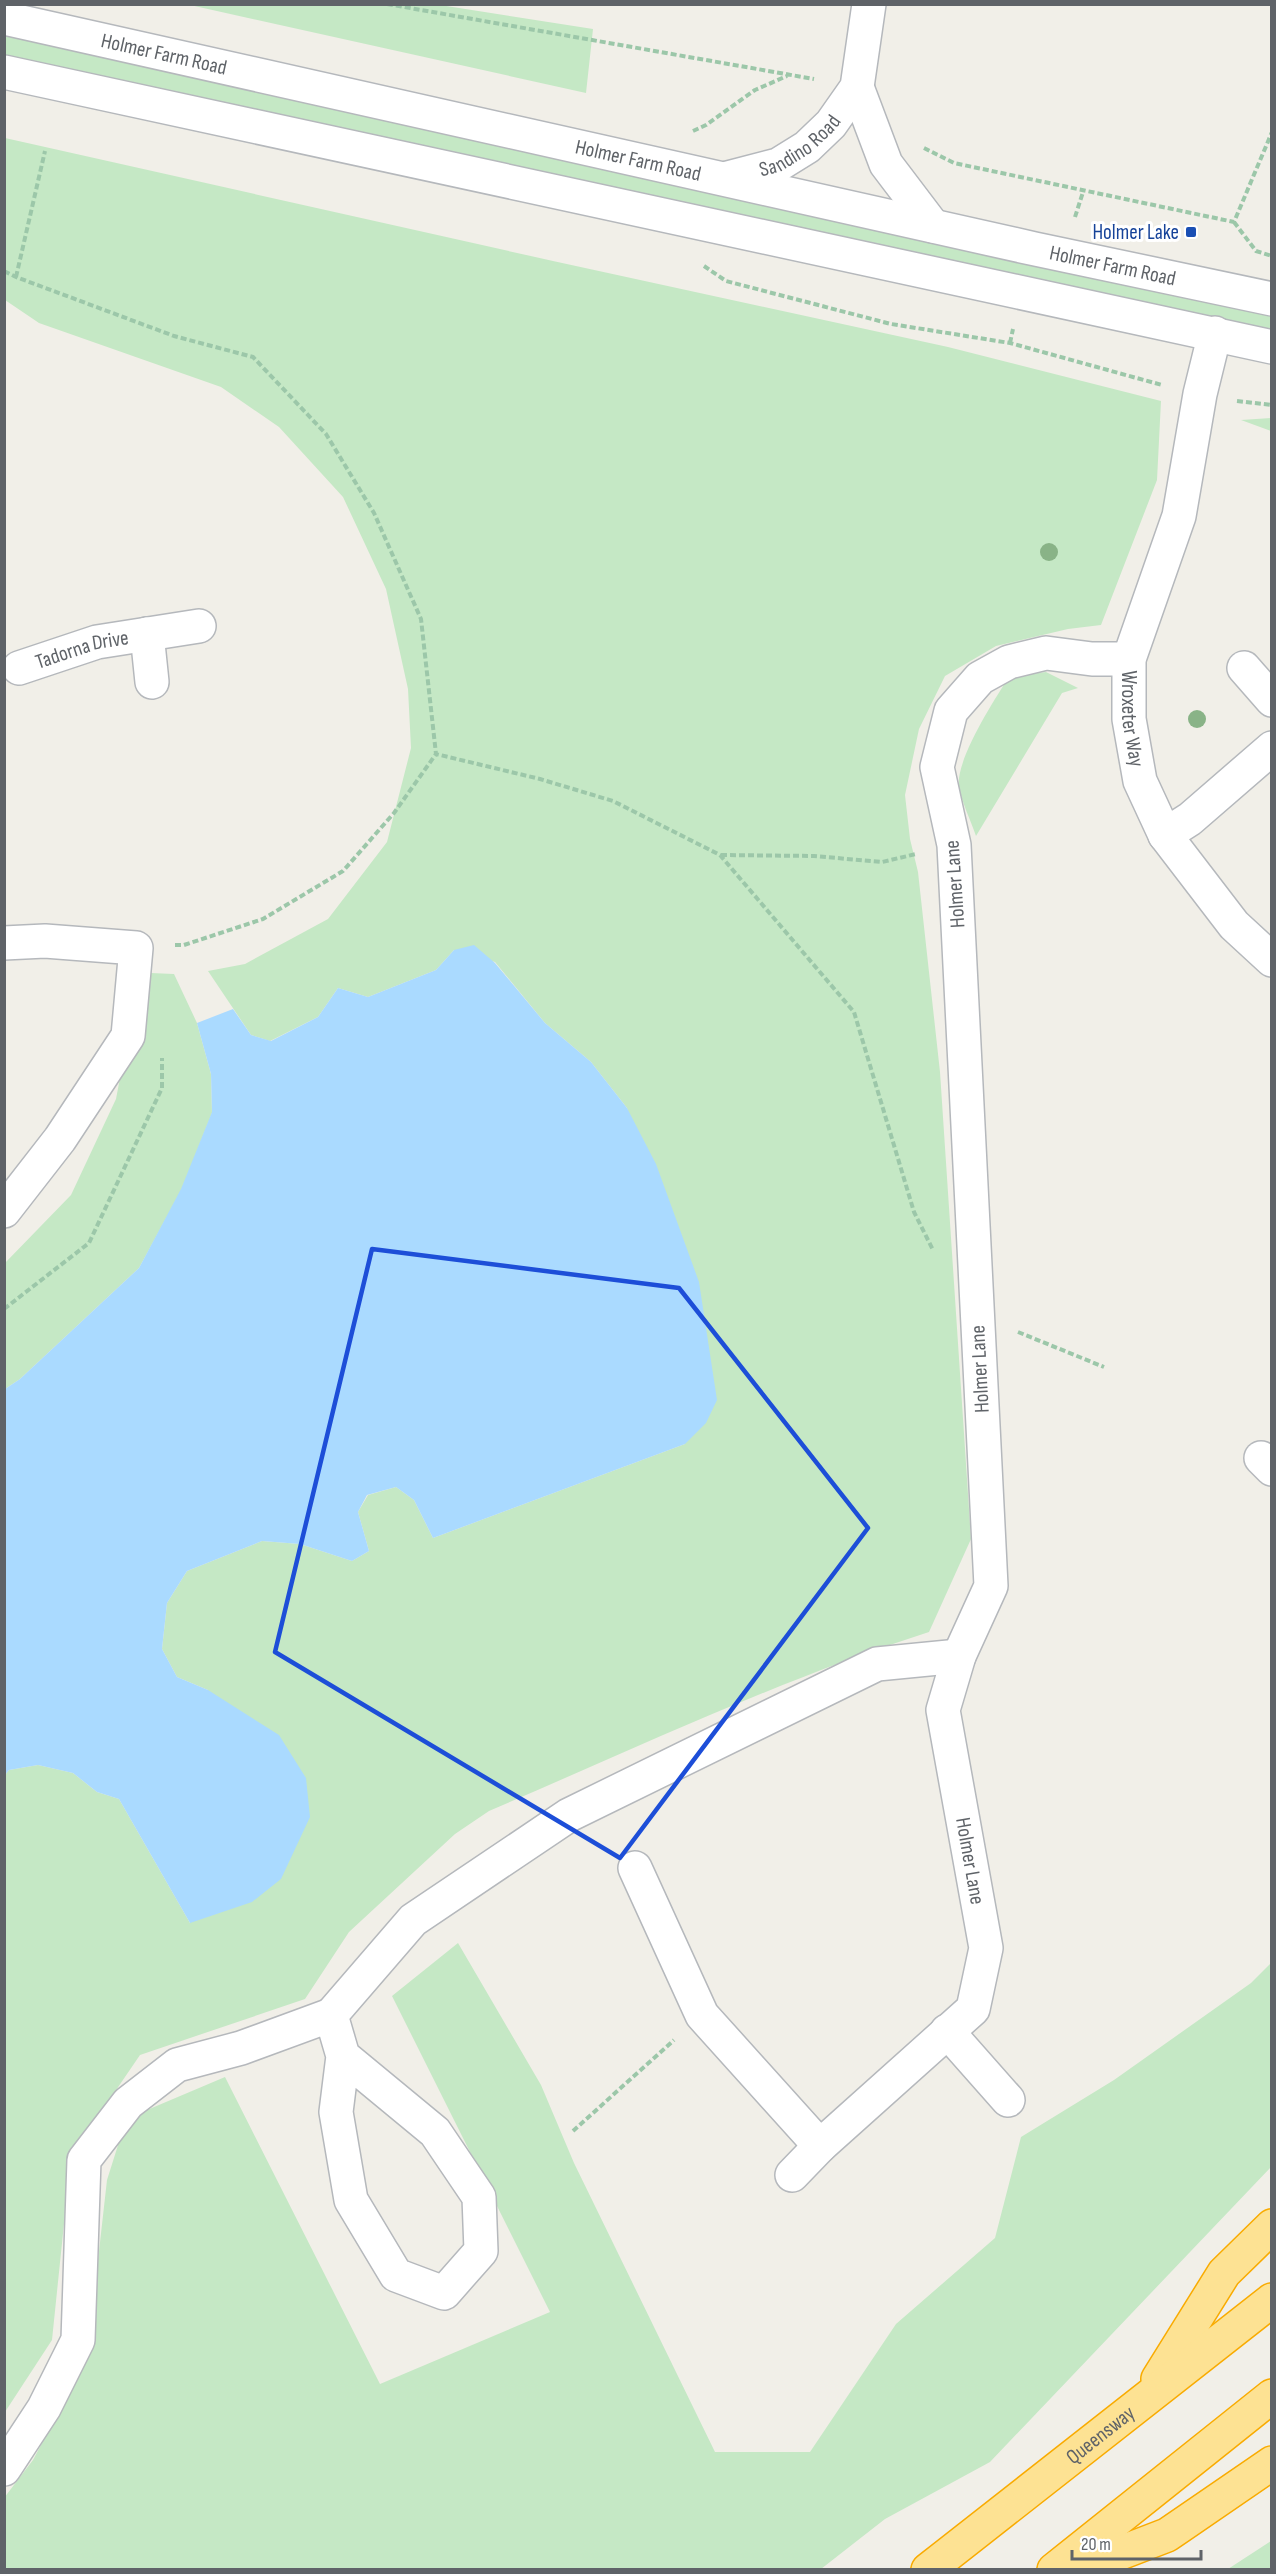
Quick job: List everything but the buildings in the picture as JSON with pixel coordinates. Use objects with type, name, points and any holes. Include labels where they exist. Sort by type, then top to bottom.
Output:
[{"type":"highway","points":[[1145,2399],[1224,2273],[1272,2226]]},
{"type":"highway","name":"Queensway","points":[[928,2570],[1272,2300]]},
{"type":"highway","points":[[1054,2570],[1272,2396]]},
{"type":"highway","points":[[1076,2570],[1167,2535],[1272,2463]]},
{"type":"street","name":"Sandino Road","points":[[724,180],[778,165],[807,147],[831,124],[857,87],[869,4]]},
{"type":"street","name":"Holmer Farm Road","points":[[4,18],[724,180],[1272,299]]},
{"type":"street","points":[[4,72],[1272,347]]},
{"type":"street","name":"Sandino Road","points":[[857,87],[886,164],[933,226]]},
{"type":"street","name":"Wroxeter Way","points":[[1215,333],[1200,394],[1179,516],[1129,659],[1129,719],[1140,781],[1165,835],[1234,925],[1272,960]]},
{"type":"street","name":"Tadorna Drive","points":[[9,670],[97,642],[199,626]]},
{"type":"street","name":"Tadorna Drive","points":[[147,634],[152,682]]},
{"type":"street","name":"Holmer Lane","points":[[792,2175],[820,2146],[973,2008],[986,1948],[943,1710],[959,1656],[991,1586],[954,844],[937,767],[951,711],[980,678],[1009,662],[1046,653],[1092,659],[1129,659]]},
{"type":"street","points":[[1245,668],[1272,700]]},
{"type":"street","points":[[1165,835],[1190,819],[1272,748]]},
{"type":"street","points":[[4,944],[45,941],[136,948],[128,1036],[60,1139],[4,1211]]},
{"type":"street","points":[[4,2469],[44,2408],[78,2340],[84,2160],[128,2103],[177,2065],[241,2048],[331,2015],[413,1920],[569,1815],[877,1664],[959,1656]]},
{"type":"street","points":[[635,1868],[702,2015],[820,2146]]},
{"type":"street","points":[[331,2015],[343,2056],[336,2112],[351,2200],[396,2275],[444,2293],[481,2251],[479,2197],[435,2132],[343,2056]]},
{"type":"street","points":[[947,2031],[1008,2100]]},
{"type":"path","points":[[387,4],[822,81]]},
{"type":"path","points":[[687,134],[706,125],[755,90],[787,76]]},
{"type":"path","points":[[1234,222],[1272,132]]},
{"type":"path","points":[[918,138],[923,147],[954,163],[1234,222],[1256,251],[1272,256]]},
{"type":"path","points":[[16,277],[45,151]]},
{"type":"path","points":[[1073,227],[1084,189]]},
{"type":"path","points":[[4,271],[174,336],[254,357],[326,434],[374,513],[422,619],[435,754],[394,813],[343,871],[263,919],[184,945],[136,948]]},
{"type":"path","points":[[726,281],[891,324],[1010,343],[1167,386]]},
{"type":"path","points":[[1234,400],[1272,405]]},
{"type":"path","points":[[435,754],[540,779],[614,801],[720,855],[854,1012],[914,1212],[934,1252]]},
{"type":"path","points":[[720,855],[814,856],[882,862],[954,844]]},
{"type":"path","points":[[4,1309],[89,1243],[162,1088],[162,1053]]},
{"type":"path","points":[[978,1316],[1104,1367]]},
{"type":"path","points":[[573,2131],[702,2015]]},
{"type":"highlighted area","points":[[372,1249],[679,1288],[868,1528],[620,1858],[275,1652]]},
{"type":"green space","points":[[190,5],[440,5],[593,29],[586,93]]},
{"type":"green space","points":[[5,31],[1271,316],[1271,332],[5,56]]},
{"type":"green space","points":[[5,138],[948,347],[1161,401],[1157,480],[1101,625],[1068,629],[996,646],[945,676],[919,729],[905,795],[910,839],[918,872],[940,1072],[971,1539],[929,1632],[762,1693],[489,1811],[455,1834],[349,1932],[305,1999],[140,2055],[71,2156],[52,2340],[5,2412],[5,1775],[9,1770],[38,1765],[73,1773],[97,1792],[119,1799],[190,1923],[208,1690],[177,1677],[162,1649],[167,1603],[187,1571],[262,1541],[300,1544],[352,1561],[369,1551],[358,1512],[368,1495],[396,1487],[414,1500],[433,1538],[685,1444],[627,1108],[591,1062],[545,1023],[495,962],[454,950],[436,970],[368,997],[338,988],[318,1017],[270,1041],[251,1035],[208,971],[245,964],[328,919],[387,842],[411,748],[408,689],[386,589],[343,497],[279,427],[221,387],[39,323],[5,300]]},
{"type":"green space","points":[[1271,418],[1271,431],[1241,420]]},
{"type":"green space","points":[[1046,672],[1078,688],[1062,693],[976,836],[959,787],[959,776],[969,747],[1009,677]]},
{"type":"green space","points":[[127,972],[174,974],[197,1023],[211,1074],[212,1113],[182,1189],[139,1268],[20,1379],[5,1389],[5,1263],[71,1195],[116,1099],[128,1036]]},
{"type":"green space","points":[[458,1943],[541,2085],[574,2163],[715,2452],[810,2452],[896,2324],[995,2238],[1021,2137],[1114,2080],[1251,1983],[1271,1963],[1271,2167],[990,2462],[885,2519],[821,2569],[5,2569],[4,2498],[33,2460],[87,2358],[107,2180],[119,2142],[140,2113],[225,2077],[380,2384],[550,2312],[392,1996]]},
{"type":"green space","points":[[1271,2541],[1271,2569],[1228,2569]]},
{"type":"water","points":[[474,945],[495,963],[545,1023],[591,1062],[627,1108],[656,1164],[699,1282],[717,1400],[706,1423],[685,1444],[433,1538],[414,1500],[396,1487],[367,1495],[358,1512],[369,1551],[352,1561],[300,1544],[262,1541],[187,1571],[167,1603],[162,1649],[177,1677],[208,1690],[279,1735],[306,1778],[310,1817],[281,1879],[252,1902],[190,1923],[119,1799],[97,1792],[73,1773],[38,1765],[9,1770],[5,1775],[5,1389],[20,1379],[139,1268],[181,1189],[212,1112],[211,1074],[197,1023],[233,1009],[251,1035],[271,1041],[318,1017],[338,988],[368,997],[436,970],[454,950]]},
{"type":"place","name":"Holmer Lake","points":[[1191,232]]}]
